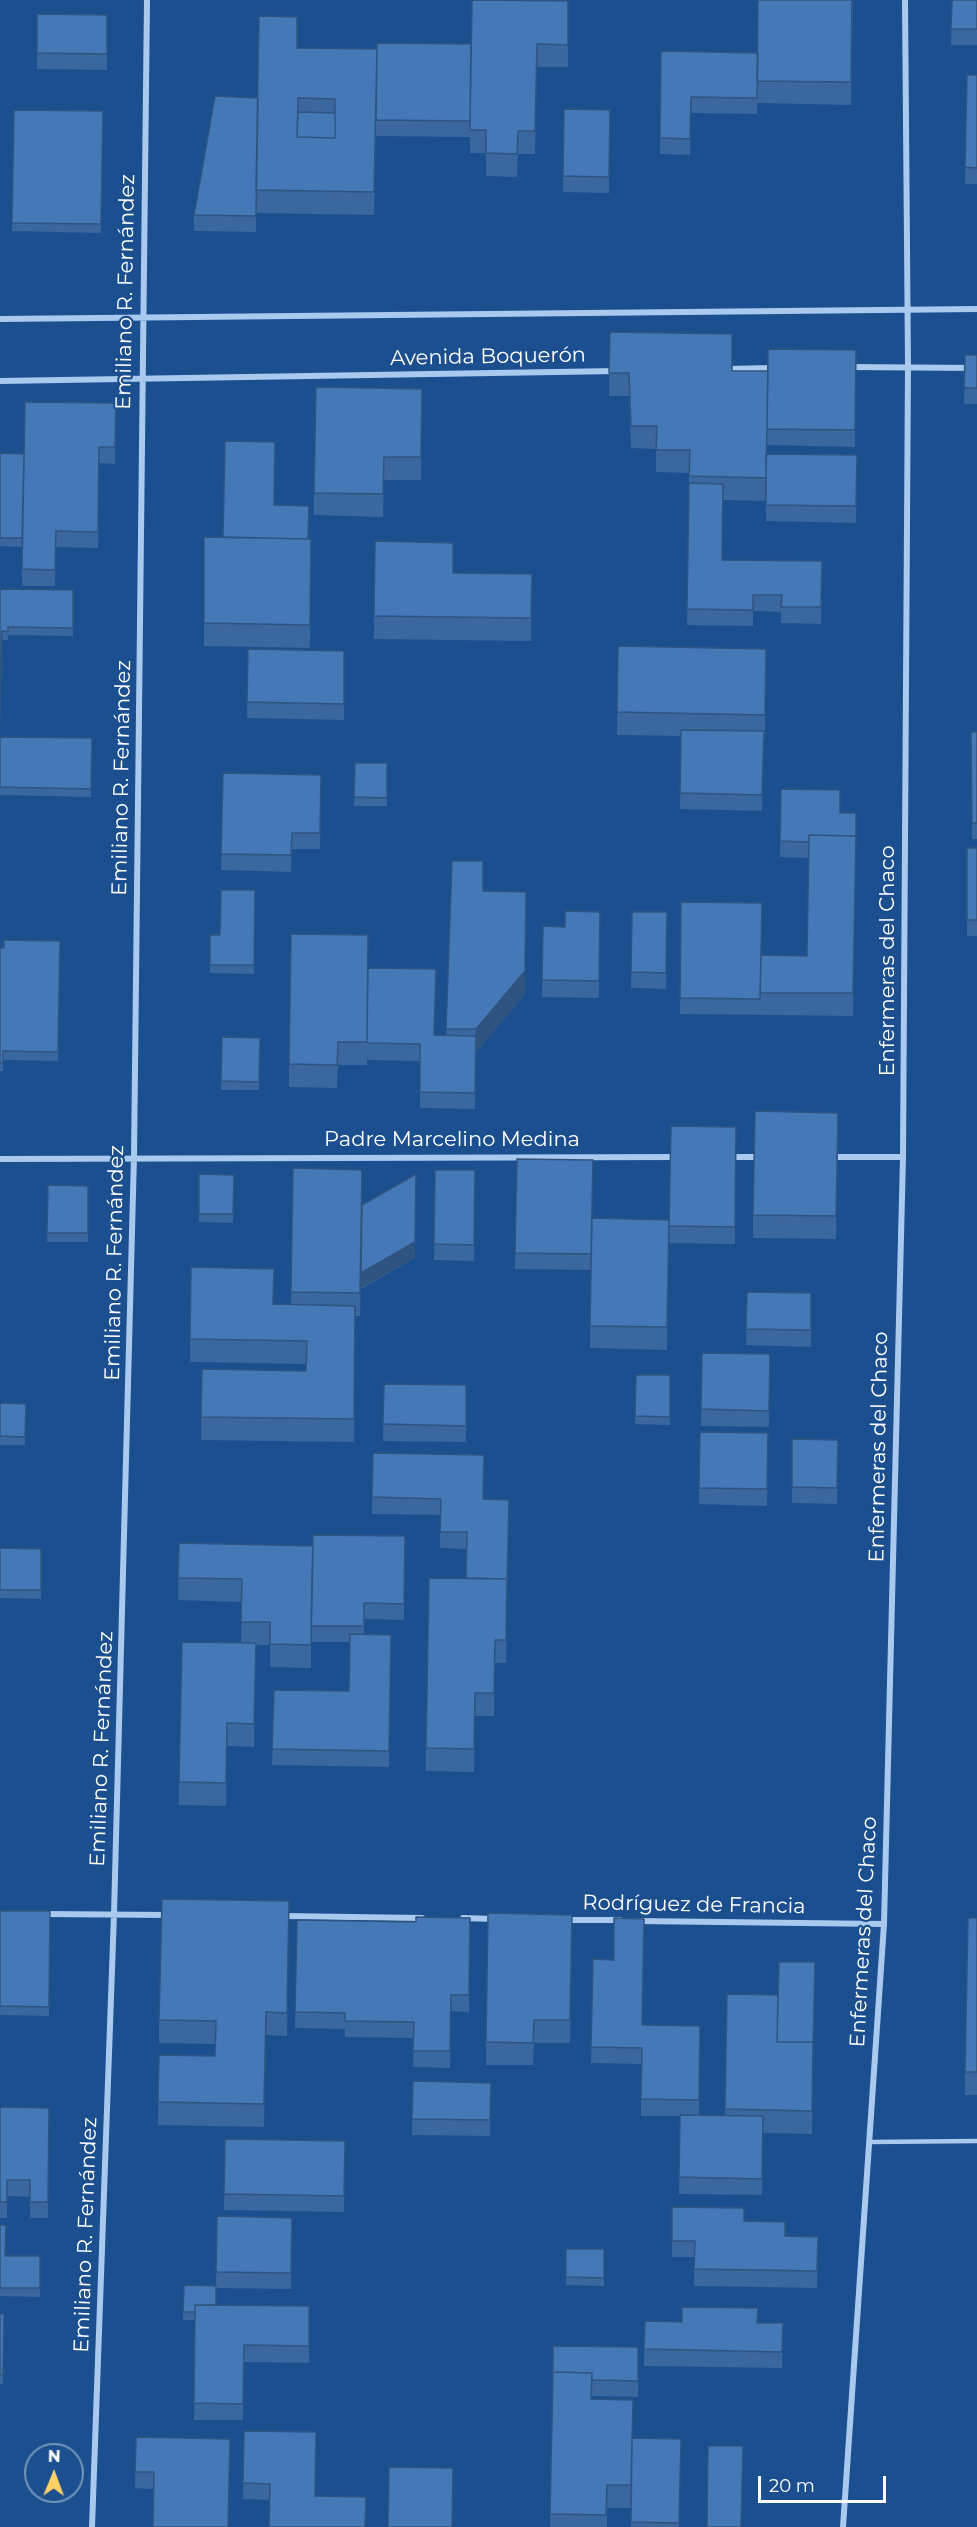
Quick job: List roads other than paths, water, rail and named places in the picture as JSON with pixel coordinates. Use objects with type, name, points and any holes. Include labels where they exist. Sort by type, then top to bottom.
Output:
[{"type":"street","name":"Emiliano R. Fernández","points":[[92,2527],[114,1914],[134,1156],[147,0]]},
{"type":"street","name":"Enfermeras del Chaco","points":[[843,2527],[884,1924],[903,1157],[909,366],[905,0]]},
{"type":"street","name":"Avenida Boquerón","points":[[0,319],[977,309]]},
{"type":"street","points":[[837,367],[977,368]]},
{"type":"street","points":[[717,369],[777,368]]},
{"type":"street","name":"Avenida Boquerón","points":[[0,381],[621,371]]},
{"type":"street","name":"Padre Marcelino Medina","points":[[0,1159],[134,1156],[690,1157]]},
{"type":"street","points":[[726,1157],[773,1157]]},
{"type":"street","points":[[820,1157],[903,1157]]},
{"type":"street","points":[[34,1914],[173,1915]]},
{"type":"street","points":[[280,1916],[434,1918]]},
{"type":"street","points":[[458,1918],[505,1919]]},
{"type":"street","name":"Rodríguez de Francia","points":[[552,1920],[884,1924]]},
{"type":"lane","points":[[870,2142],[977,2141]]}]
